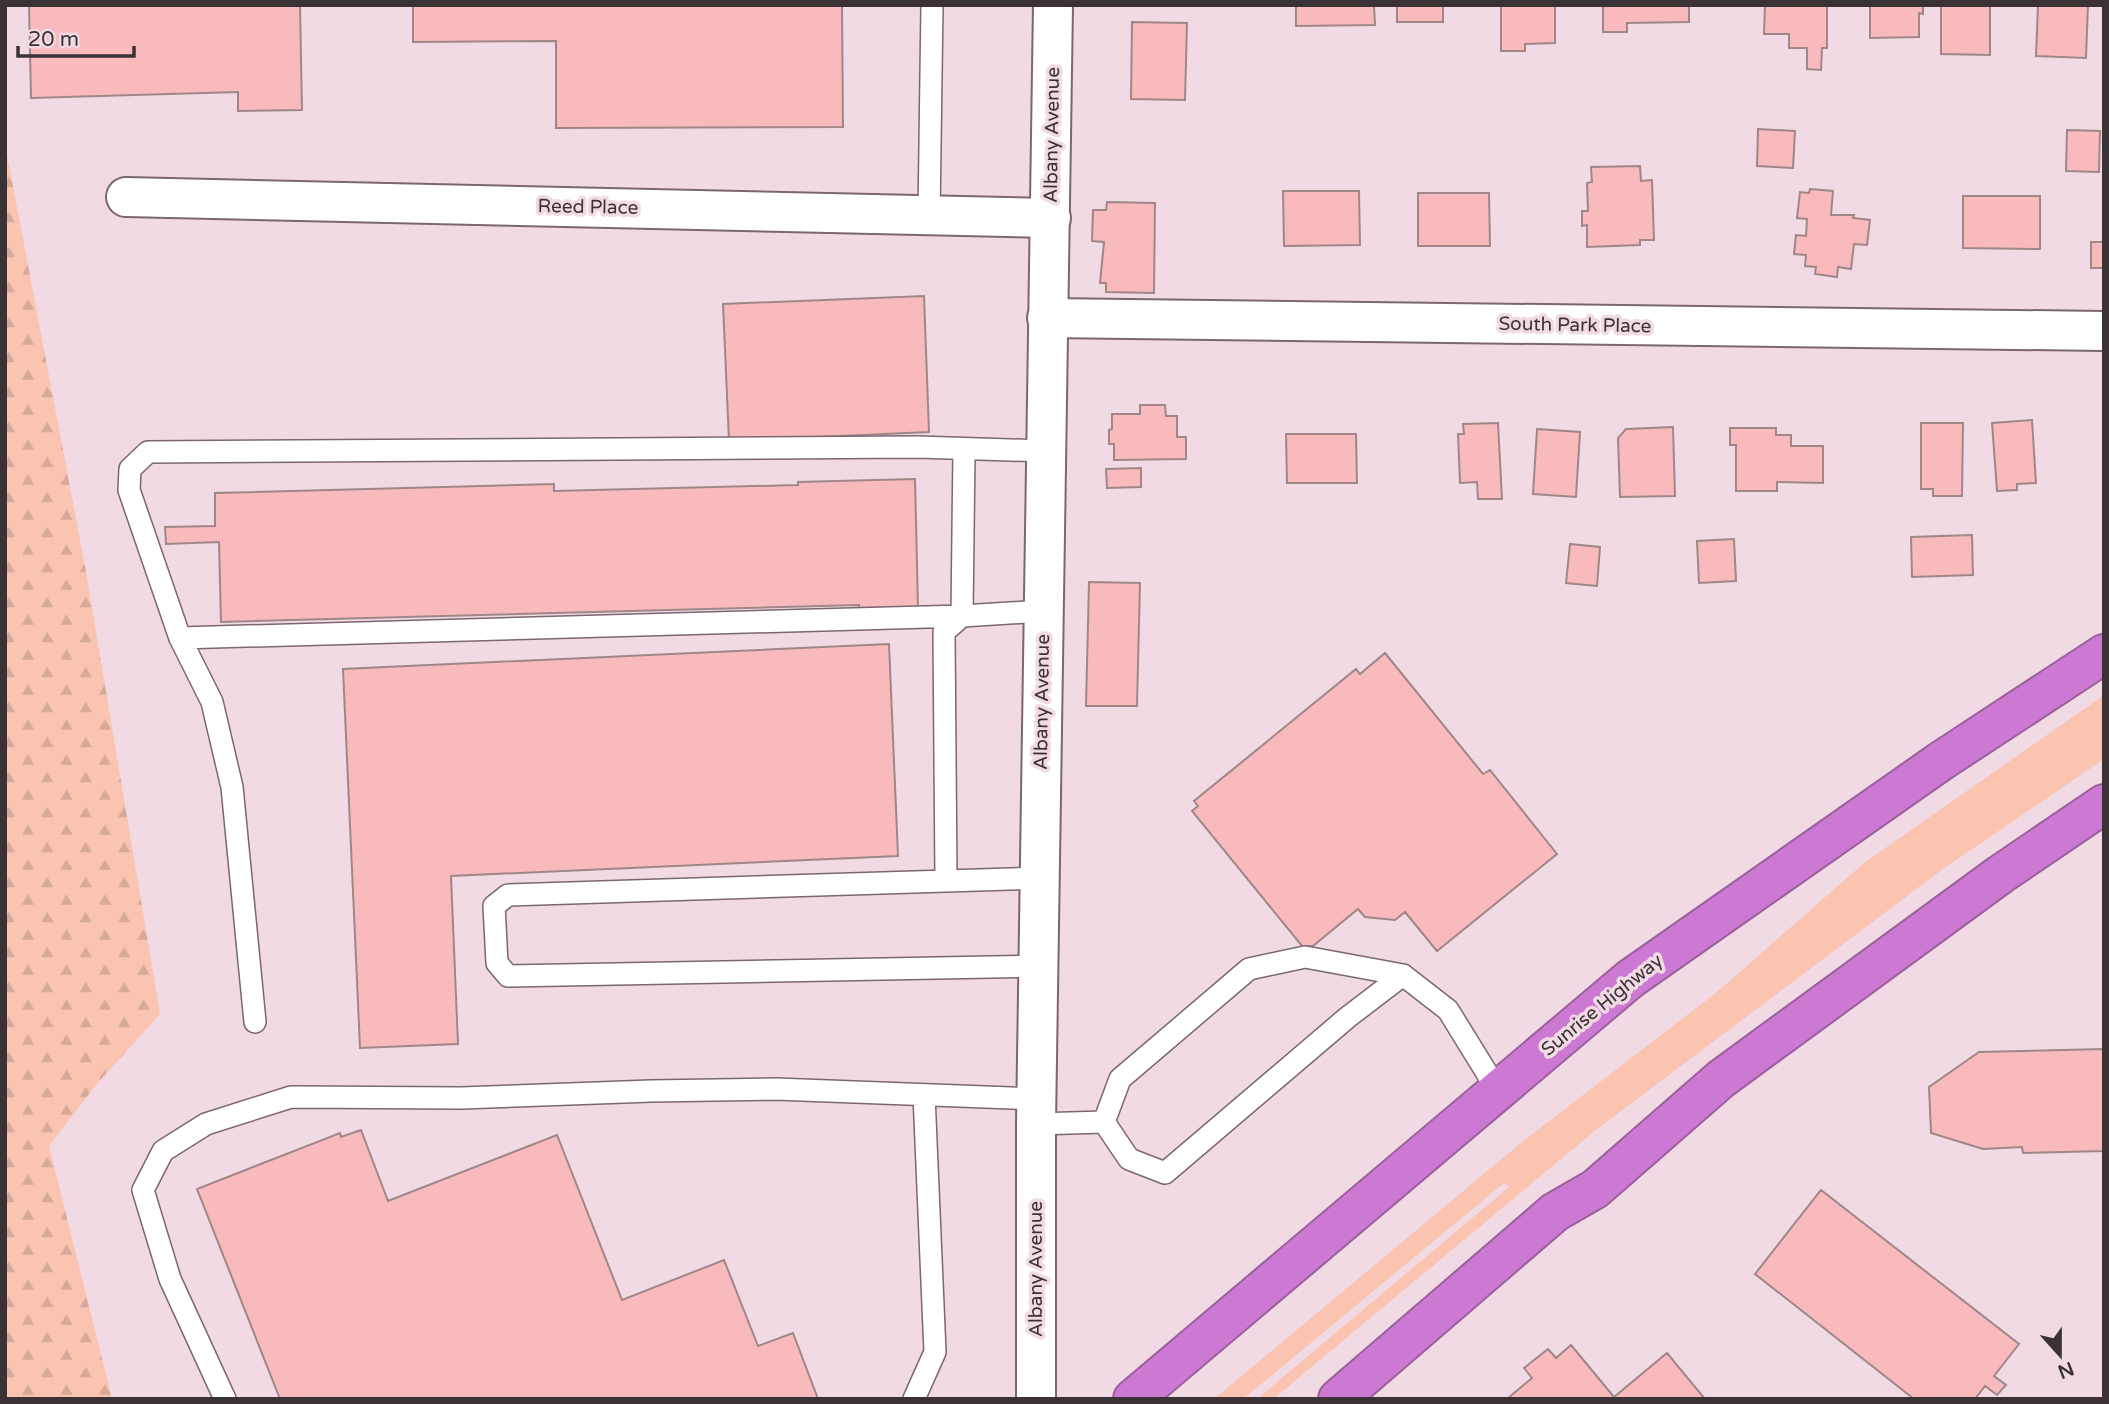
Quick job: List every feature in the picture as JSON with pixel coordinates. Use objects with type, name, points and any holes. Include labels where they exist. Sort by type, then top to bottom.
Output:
[{"type":"highway","name":"Sunrise Highway","points":[[1133,1399],[1630,979],[1941,761],[2104,654]]},
{"type":"highway","points":[[1338,1399],[1555,1212],[1595,1189],[1721,1079],[2001,874],[2104,804]]},
{"type":"street","name":"Albany Avenue","points":[[1036,1399],[1036,1111],[1053,5]]},
{"type":"street","name":"Reed Place","points":[[126,197],[1051,218]]},
{"type":"street","name":"South Park Place","points":[[1047,318],[2104,331]]},
{"type":"lane","points":[[929,215],[932,5]]},
{"type":"lane","points":[[256,1022],[232,787],[212,702],[180,638],[129,490],[130,470],[148,452],[918,447],[1045,451]]},
{"type":"lane","points":[[946,881],[944,632],[962,616],[964,450]]},
{"type":"lane","points":[[180,638],[962,616],[1043,611]]},
{"type":"lane","points":[[1038,966],[508,976],[497,963],[494,906],[508,895],[1039,878]]},
{"type":"lane","points":[[1104,1122],[1119,1079],[1249,969],[1305,957],[1403,975],[1448,1010],[1498,1091]]},
{"type":"lane","points":[[225,1399],[170,1279],[143,1190],[163,1151],[206,1124],[291,1097],[461,1098],[776,1088],[925,1095],[1104,1122],[1129,1159],[1165,1172],[1348,1017],[1403,975]]},
{"type":"lane","points":[[914,1399],[935,1352],[925,1095]]},
{"type":"green space","points":[[5,144],[85,566],[160,1014],[96,1085],[49,1146],[112,1399],[5,1399]]},
{"type":"green space","points":[[2104,695],[2104,759],[1943,869],[1597,1129],[1273,1399],[1257,1399],[1509,1187],[1504,1183],[1243,1399],[1214,1399],[1522,1142],[1717,992],[1864,863]]},
{"type":"building","points":[[29,5],[300,5],[302,110],[238,111],[238,92],[31,98]]},
{"type":"building","points":[[413,5],[842,5],[843,127],[556,128],[556,41],[413,42]]},
{"type":"building","points":[[1296,5],[1374,5],[1375,25],[1296,26]]},
{"type":"building","points":[[1397,5],[1443,5],[1443,22],[1397,22]]},
{"type":"building","points":[[1501,5],[1555,5],[1555,43],[1525,44],[1525,51],[1501,51]]},
{"type":"building","points":[[1603,5],[1689,5],[1689,22],[1627,23],[1627,32],[1603,32]]},
{"type":"building","points":[[1765,5],[1827,5],[1827,48],[1822,48],[1821,70],[1807,69],[1807,48],[1789,48],[1789,34],[1764,34]]},
{"type":"building","points":[[1870,5],[1923,5],[1923,14],[1919,13],[1919,37],[1870,38]]},
{"type":"building","points":[[1941,5],[1990,5],[1990,55],[1941,54]]},
{"type":"building","points":[[2038,5],[2088,5],[2086,58],[2036,56]]},
{"type":"building","points":[[1132,22],[1187,23],[1185,100],[1131,99]]},
{"type":"building","points":[[1758,129],[1795,131],[1793,168],[1757,166]]},
{"type":"building","points":[[2067,130],[2100,131],[2099,172],[2066,171]]},
{"type":"building","points":[[1640,166],[1641,181],[1652,180],[1654,240],[1640,240],[1640,245],[1587,247],[1587,225],[1582,226],[1582,211],[1588,211],[1587,183],[1592,182],[1591,167]]},
{"type":"building","points":[[1810,189],[1833,191],[1831,215],[1854,215],[1853,218],[1870,220],[1867,245],[1854,244],[1851,269],[1838,267],[1837,277],[1815,274],[1816,267],[1805,266],[1806,255],[1794,254],[1796,235],[1806,236],[1807,219],[1797,218],[1800,192],[1809,193]]},
{"type":"building","points":[[1283,191],[1359,191],[1360,245],[1284,246]]},
{"type":"building","points":[[1418,193],[1489,193],[1490,246],[1418,246]]},
{"type":"building","points":[[1963,196],[2040,196],[2040,249],[1963,248]]},
{"type":"building","points":[[1107,202],[1155,203],[1154,293],[1106,292],[1106,283],[1100,283],[1104,242],[1092,241],[1093,210],[1106,210]]},
{"type":"building","points":[[2091,242],[2104,242],[2104,268],[2091,268]]},
{"type":"building","points":[[924,296],[929,432],[729,441],[723,304]]},
{"type":"building","points":[[1140,405],[1165,405],[1166,416],[1177,416],[1177,437],[1186,437],[1186,459],[1114,460],[1114,444],[1109,444],[1112,414],[1140,414]]},
{"type":"building","points":[[2032,420],[2036,483],[2017,484],[2017,490],[1997,491],[1992,423]]},
{"type":"building","points":[[1498,423],[1502,499],[1478,499],[1477,482],[1460,483],[1458,434],[1464,434],[1463,424]]},
{"type":"building","points":[[1921,423],[1963,423],[1962,496],[1933,496],[1933,489],[1921,489]]},
{"type":"building","points":[[1673,427],[1675,496],[1620,497],[1618,438],[1626,429]]},
{"type":"building","points":[[1730,428],[1776,428],[1776,435],[1791,435],[1791,446],[1823,446],[1823,483],[1777,482],[1777,491],[1736,491],[1736,445],[1730,445]]},
{"type":"building","points":[[1537,429],[1580,432],[1576,497],[1533,494]]},
{"type":"building","points":[[1286,434],[1356,434],[1357,483],[1287,483]]},
{"type":"building","points":[[1141,468],[1141,487],[1107,488],[1106,469]]},
{"type":"building","points":[[915,479],[918,607],[859,608],[859,605],[221,622],[219,542],[166,544],[165,527],[215,526],[215,493],[554,484],[554,491],[798,485],[798,482]]},
{"type":"building","points":[[1972,535],[1973,575],[1912,577],[1911,537]]},
{"type":"building","points":[[1734,539],[1736,581],[1699,583],[1697,541]]},
{"type":"building","points":[[1570,544],[1600,547],[1597,586],[1566,583]]},
{"type":"building","points":[[1089,582],[1140,583],[1137,706],[1086,706]]},
{"type":"building","points":[[889,644],[898,856],[451,876],[458,1044],[360,1048],[343,669]]},
{"type":"building","points":[[1385,653],[1483,774],[1490,770],[1557,854],[1437,951],[1405,912],[1395,920],[1365,917],[1358,909],[1313,946],[1302,946],[1192,811],[1198,806],[1194,801],[1356,669],[1360,674]]},
{"type":"building","points":[[2104,1049],[2104,1151],[2023,1153],[2022,1147],[1983,1149],[1931,1133],[1929,1087],[1979,1052]]},
{"type":"building","points":[[361,1130],[388,1201],[557,1135],[622,1300],[724,1260],[758,1346],[793,1333],[818,1399],[280,1399],[197,1189],[340,1133],[341,1137]]},
{"type":"building","points":[[1821,1190],[2019,1344],[1994,1376],[2006,1385],[1997,1395],[1985,1386],[1975,1399],[1914,1399],[1755,1274]]},
{"type":"building","points":[[1571,1345],[1614,1397],[1667,1353],[1705,1399],[1507,1399],[1532,1378],[1524,1368],[1548,1349],[1556,1358]]}]
